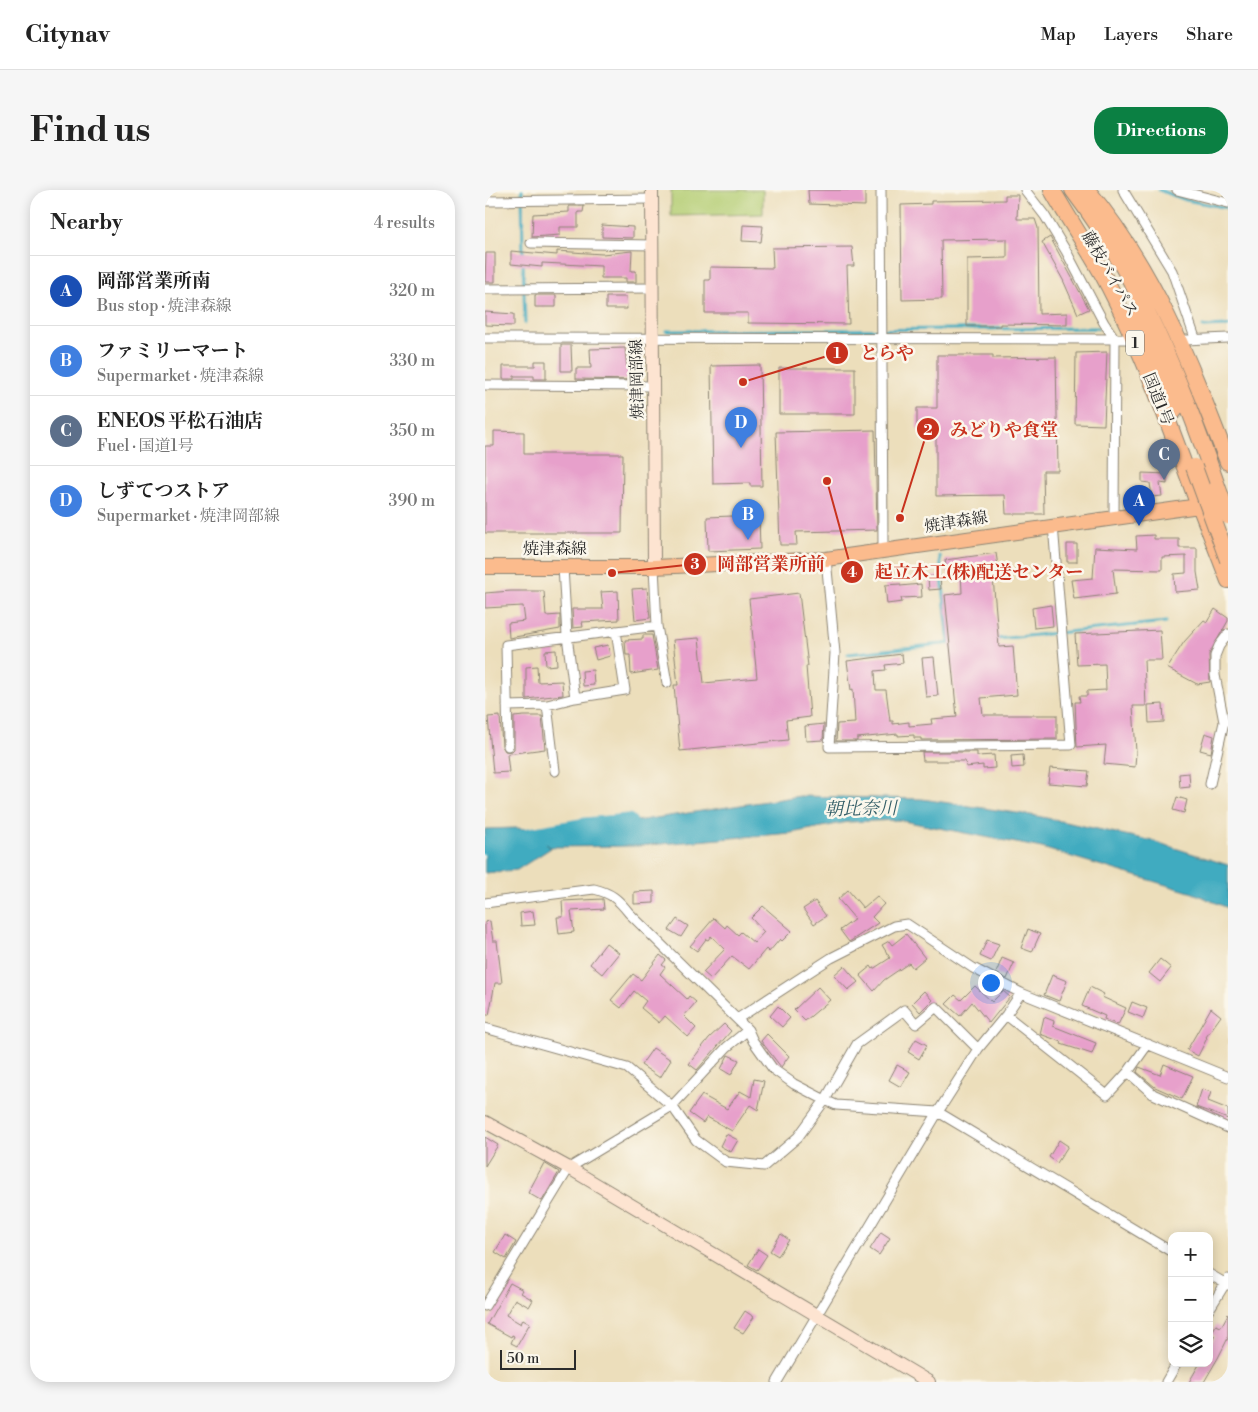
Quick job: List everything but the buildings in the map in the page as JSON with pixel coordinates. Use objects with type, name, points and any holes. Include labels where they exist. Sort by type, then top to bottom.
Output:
[{"type":"highway","name":"国道1号","points":[[1052,190],[1103,274],[1167,419],[1199,506]]},
{"type":"highway","name":"藤枝バイパス","points":[[1056,190],[1089,236],[1136,318],[1166,387],[1228,560]]},
{"type":"highway","name":"藤枝バイパス","points":[[1073,190],[1123,267],[1158,332],[1193,415],[1228,516]]},
{"type":"highway","points":[[1087,190],[1115,223],[1165,309],[1228,462]]},
{"type":"main road","name":"焼津森線","points":[[485,566],[654,567],[826,559],[1199,506]]},
{"type":"main road","points":[[1199,506],[1228,583]]},
{"type":"street","points":[[879,552],[883,546],[881,190]]},
{"type":"street","points":[[1025,190],[1054,230],[1104,323],[1115,339],[1114,517]]},
{"type":"street","points":[[1123,190],[1172,271],[1195,338]]},
{"type":"street","points":[[1177,190],[1228,203]]},
{"type":"street","points":[[485,201],[652,195]]},
{"type":"street","name":"焼津岡部線","points":[[652,195],[654,567]]},
{"type":"street","points":[[531,243],[653,245]]},
{"type":"street","points":[[485,289],[653,288]]},
{"type":"street","points":[[485,338],[1127,339]]},
{"type":"street","points":[[1185,340],[1195,338],[1228,338]]},
{"type":"street","points":[[485,385],[654,386]]},
{"type":"street","points":[[1199,506],[1228,502]]},
{"type":"street","points":[[826,559],[835,653],[829,747],[1071,745],[1053,526]]},
{"type":"street","points":[[563,567],[567,636],[575,698]]},
{"type":"street","points":[[654,567],[657,626],[667,683]]},
{"type":"street","points":[[508,746],[506,645],[657,626]]},
{"type":"street","points":[[507,706],[547,705],[575,698],[625,690],[616,631]]},
{"type":"street","points":[[1210,784],[1225,736],[1215,676],[1215,656],[1219,646],[1228,634]]},
{"type":"street","points":[[547,705],[555,771]]},
{"type":"street","points":[[485,903],[594,889],[608,892],[617,898],[629,913],[737,1018],[748,1030],[753,1041],[773,1069],[794,1084],[836,1105],[938,1112],[1168,1250]]},
{"type":"street","points":[[737,1018],[831,958],[894,926],[907,924],[973,968],[1021,993],[1228,1077]]},
{"type":"street","points":[[777,1382],[978,1048],[1006,1015],[1021,993]]},
{"type":"street","points":[[485,1028],[627,1068],[672,1106],[696,1140],[726,1162],[764,1166],[798,1137],[825,1100],[857,1044],[904,1010],[916,1024],[936,1007],[978,1048]]},
{"type":"street","points":[[1006,1015],[1107,1095],[1128,1072],[1148,1044]]},
{"type":"street","points":[[485,1306],[569,1168],[672,1106],[727,1047],[748,1030]]},
{"type":"street","points":[[1128,1072],[1153,1094],[1228,1128]]},
{"type":"street","points":[[485,1122],[569,1168],[929,1382]]},
{"type":"street","points":[[1213,1276],[1227,1282],[1213,1304]]},
{"type":"street","points":[[1166,1382],[1175,1367]]},
{"type":"green space","points":[[671,190],[763,190],[763,214],[671,216]]},
{"type":"water","points":[[800,796],[922,799],[1037,816],[1153,841],[1228,865],[1228,908],[1193,893],[1042,848],[898,820],[848,822],[791,833],[637,846],[550,847],[546,844],[551,848],[517,870],[485,873],[485,829],[517,828],[557,833]]},
{"type":"waterway","points":[[522,190],[523,255]]},
{"type":"waterway","points":[[1159,190],[1186,200],[1228,208]]},
{"type":"waterway","points":[[523,261],[525,323]]},
{"type":"waterway","points":[[1203,327],[1228,326]]},
{"type":"waterway","points":[[666,331],[1098,328]]},
{"type":"waterway","points":[[940,556],[949,644]]},
{"type":"waterway","points":[[996,639],[1166,622]]},
{"type":"waterway","points":[[848,654],[952,643]]},
{"type":"waterway","name":"朝比奈川","points":[[485,845],[585,827],[628,823]]},
{"type":"place","name":"とらや","points":[[743,382]]},
{"type":"place","name":"しずてつストア","points":[[741,448]]},
{"type":"place","name":"ENEOS 平松石油店","points":[[1164,480]]},
{"type":"place","name":"起立木工(株)配送センター","points":[[827,481]]},
{"type":"place","name":"みどりや食堂","points":[[900,518]]},
{"type":"place","name":"岡部営業所南","points":[[1139,526]]},
{"type":"place","name":"ファミリーマート","points":[[748,540]]},
{"type":"place","name":"岡部営業所前","points":[[612,573]]}]
